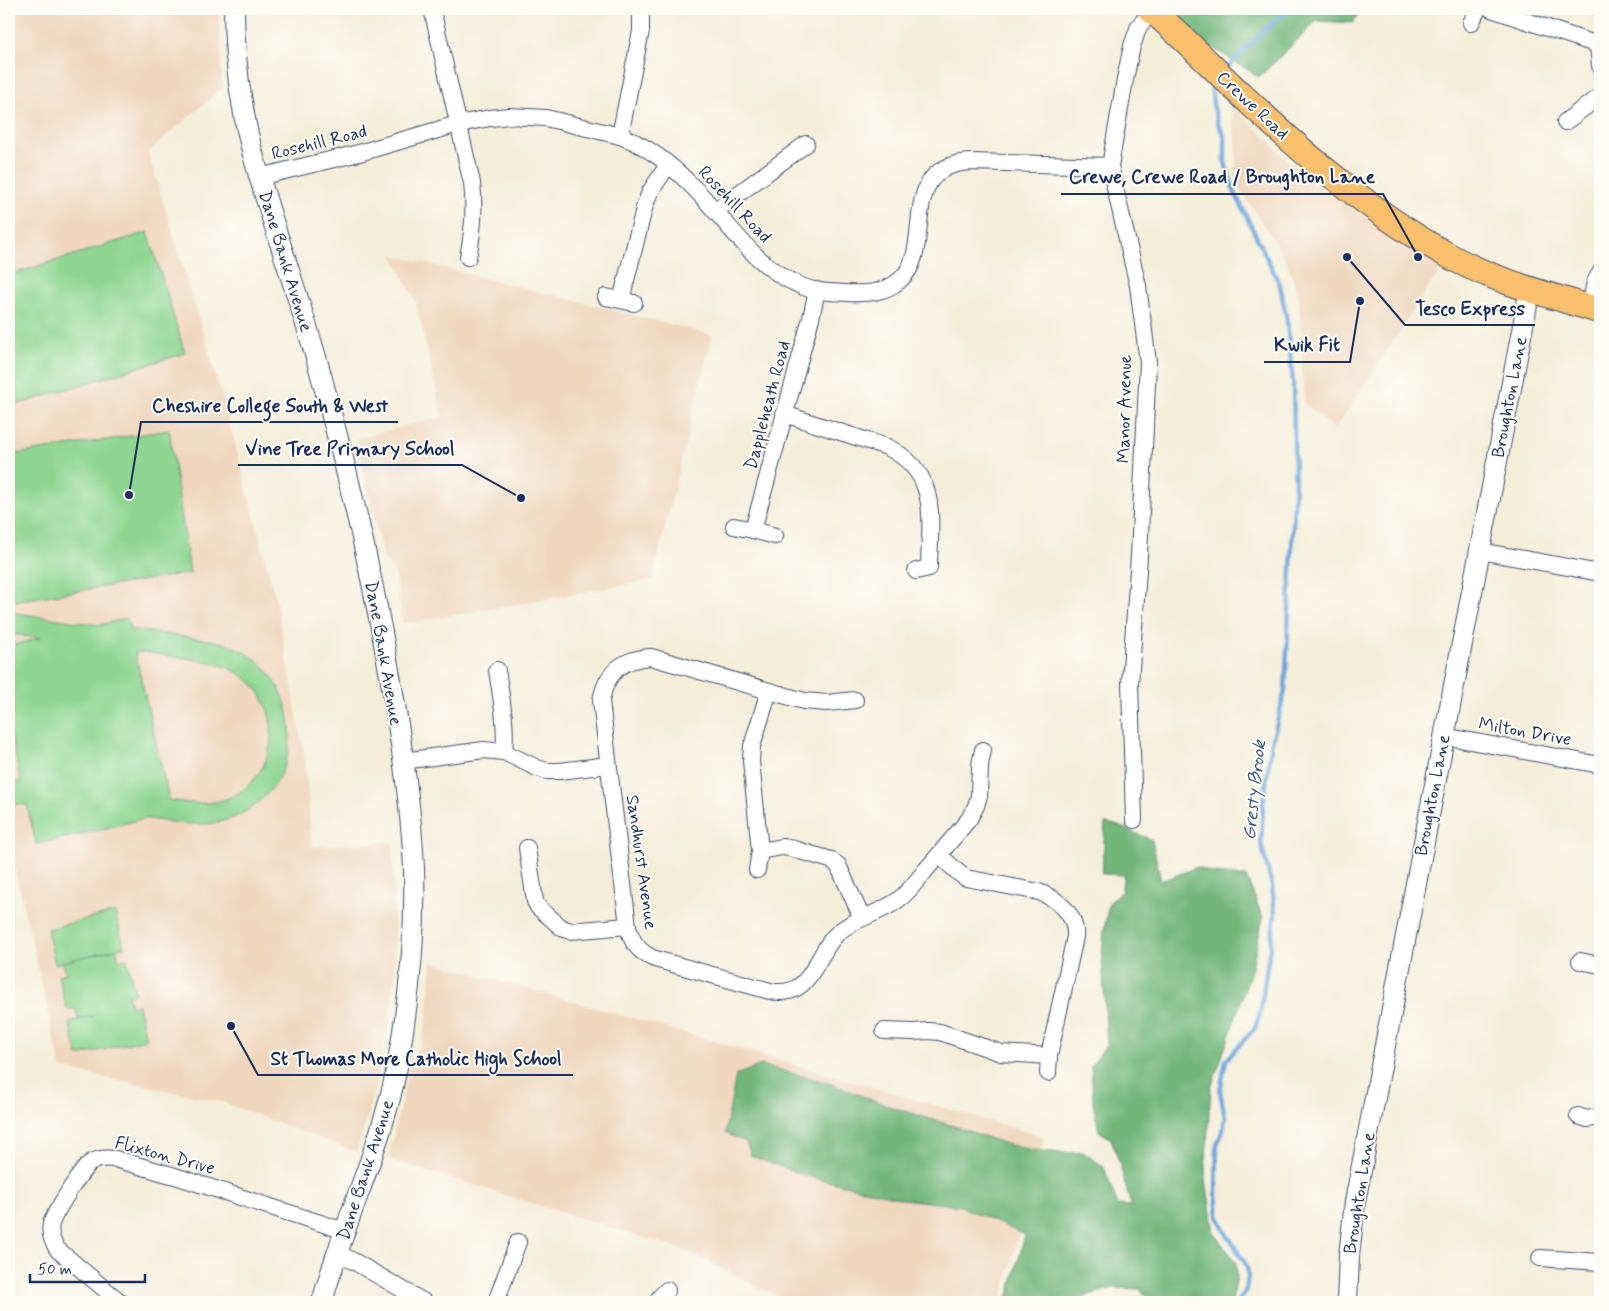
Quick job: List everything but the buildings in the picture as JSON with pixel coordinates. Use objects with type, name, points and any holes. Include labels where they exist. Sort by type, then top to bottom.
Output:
[{"type":"main road","name":"Crewe Road","points":[[1151,10],[1327,172],[1399,225],[1444,254],[1494,276],[1595,309]]},
{"type":"street","name":"Dane Bank Avenue","points":[[234,9],[236,62],[243,111],[259,177],[319,368],[345,462],[368,562],[396,711],[414,871],[409,992],[396,1072],[370,1164],[337,1253],[322,1302]]},
{"type":"street","points":[[432,9],[470,169],[474,196],[472,239],[467,257]]},
{"type":"street","points":[[620,136],[641,31],[641,9]]},
{"type":"street","points":[[1491,9],[1599,44],[1600,66]]},
{"type":"street","name":"Manor Avenue","points":[[1134,820],[1130,683],[1139,556],[1148,362],[1138,286],[1110,166],[1132,46],[1139,26],[1151,10]]},
{"type":"street","points":[[1565,122],[1600,96]]},
{"type":"street","name":"Rosehill Road","points":[[259,177],[359,153],[458,124],[509,116],[546,118],[620,136],[643,146],[682,176],[765,264],[787,280],[817,290],[867,294],[885,289],[905,276],[913,260],[924,192],[928,184],[939,172],[954,164],[971,162],[1110,166]]},
{"type":"street","points":[[715,211],[794,147]]},
{"type":"street","points":[[620,300],[645,205],[650,192],[668,165]]},
{"type":"street","points":[[1595,309],[1595,282],[1600,273]]},
{"type":"street","name":"Broughton Lane","points":[[1347,1302],[1348,1256],[1355,1202],[1530,289]]},
{"type":"street","name":"Dappleheath Road","points":[[753,530],[817,290]]},
{"type":"street","points":[[784,414],[887,447],[912,464],[919,473],[928,497],[930,510],[929,570]]},
{"type":"street","points":[[734,526],[776,536]]},
{"type":"street","points":[[1480,551],[1600,573]]},
{"type":"street","name":"Sandhurst Avenue","points":[[855,700],[827,703],[814,702],[651,657],[632,659],[608,678],[601,701],[628,926],[634,943],[646,956],[777,992],[790,990],[802,983],[813,972],[833,938],[844,928],[862,918],[881,911],[907,893],[969,819],[979,796],[980,765],[983,750]]},
{"type":"street","points":[[497,670],[505,732],[504,752]]},
{"type":"street","points":[[757,870],[760,851],[751,762],[752,746],[769,691]]},
{"type":"street","name":"Milton Drive","points":[[1443,736],[1600,765]]},
{"type":"street","points":[[403,761],[484,750],[504,752],[537,768],[547,770],[560,771],[608,766]]},
{"type":"street","points":[[760,851],[782,847],[790,848],[831,860],[838,866],[862,918]]},
{"type":"street","points":[[527,848],[535,901],[538,907],[562,928],[570,931],[582,931],[628,926]]},
{"type":"street","points":[[939,855],[966,878],[1039,892],[1050,896],[1064,908],[1074,922],[1075,937],[1049,1056],[1048,1073]]},
{"type":"street","points":[[1580,961],[1600,965]]},
{"type":"street","points":[[884,1031],[940,1032],[1001,1053],[1049,1056]]},
{"type":"street","points":[[1578,1116],[1587,1119],[1600,1117]]},
{"type":"street","name":"Flixton Drive","points":[[120,1302],[58,1250],[51,1231],[53,1219],[66,1196],[90,1163],[97,1160],[107,1158],[175,1176],[345,1231]]},
{"type":"street","points":[[496,1302],[518,1242]]},
{"type":"street","points":[[337,1253],[424,1302]]},
{"type":"street","points":[[1540,1258],[1600,1262]]},
{"type":"shaded area","points":[[9,9],[219,9],[222,88],[148,152],[222,395],[275,596],[305,759],[312,847],[393,842],[395,976],[382,1061],[357,1152],[222,1102],[61,1068],[9,844]]},
{"type":"shaded area","points":[[1230,103],[1308,179],[1441,268],[1335,429],[1304,403],[1299,296],[1286,261],[1236,184],[1236,141]]},
{"type":"shaded area","points":[[392,255],[712,335],[652,580],[403,624],[394,570],[383,557],[356,439],[442,417],[416,302]]},
{"type":"shaded area","points":[[432,962],[1044,1137],[1001,1302],[789,1302],[684,1250],[388,1159],[411,1059],[421,1044],[426,1023]]},
{"type":"green space","points":[[1150,9],[1361,9],[1353,23],[1317,21],[1259,77]]},
{"type":"green space","points":[[148,232],[185,353],[9,407],[9,275]]},
{"type":"green space","points":[[169,430],[190,573],[9,602],[9,455]]},
{"type":"green space","points":[[9,612],[100,625],[127,618],[130,629],[212,641],[237,648],[260,663],[276,683],[286,706],[290,731],[287,756],[278,779],[262,799],[239,815],[221,822],[194,824],[143,819],[36,844],[27,805],[9,803],[9,781],[21,782],[9,728],[9,646],[40,638],[9,634]],"holes":[[[135,652],[200,660],[220,665],[248,680],[260,694],[268,710],[271,728],[270,746],[265,762],[256,778],[243,790],[226,799],[212,803],[190,803],[169,800]]]},
{"type":"green space","points":[[1105,823],[1116,825],[1152,840],[1161,881],[1197,867],[1212,873],[1246,876],[1263,918],[1251,971],[1211,1088],[1205,1172],[1214,1233],[1236,1262],[1237,1276],[1232,1302],[1151,1302],[1140,1289],[1113,1288],[1089,1295],[1079,1302],[1007,1302],[1025,1235],[960,1206],[902,1199],[806,1176],[751,1156],[746,1142],[725,1133],[736,1075],[761,1065],[826,1082],[889,1106],[1006,1144],[1034,1150],[1063,1153],[1083,1152],[1104,1167],[1118,1205],[1131,1206],[1111,1139],[1099,1131],[1093,1103],[1091,1066],[1107,1044],[1102,956],[1104,930],[1109,903],[1121,892],[1124,875],[1102,874]]},
{"type":"green space","points":[[115,912],[124,947],[55,964],[47,929]]},
{"type":"green space","points":[[116,949],[119,960],[127,959],[135,993],[128,995],[131,1007],[138,1005],[146,1039],[78,1056],[69,1022],[93,1016],[78,1019],[75,1008],[67,1010],[58,975],[66,973],[63,962]]},
{"type":"waterway","points":[[1225,70],[1262,32],[1290,9]]},
{"type":"waterway","name":"Gresty Brook","points":[[1214,80],[1211,83],[1213,104],[1218,123],[1225,138],[1225,163],[1234,191],[1280,285],[1287,321],[1293,383],[1295,485],[1285,691],[1272,742],[1263,805],[1261,843],[1272,886],[1275,915],[1260,1013],[1255,1028],[1226,1060],[1220,1091],[1225,1118],[1223,1130],[1217,1144],[1216,1195],[1218,1216],[1224,1230],[1247,1266],[1246,1290],[1238,1302]]},
{"type":"place","name":"Tesco Express","points":[[1347,257]]},
{"type":"place","name":"Crewe, Crewe Road / Broughton Lane","points":[[1418,257]]},
{"type":"place","name":"Kwik Fit","points":[[1360,301]]},
{"type":"place","name":"Cheshire College South & West","points":[[129,495]]},
{"type":"place","name":"Vine Tree Primary School","points":[[521,498]]},
{"type":"place","name":"St Thomas More Catholic High School","points":[[231,1026]]}]
